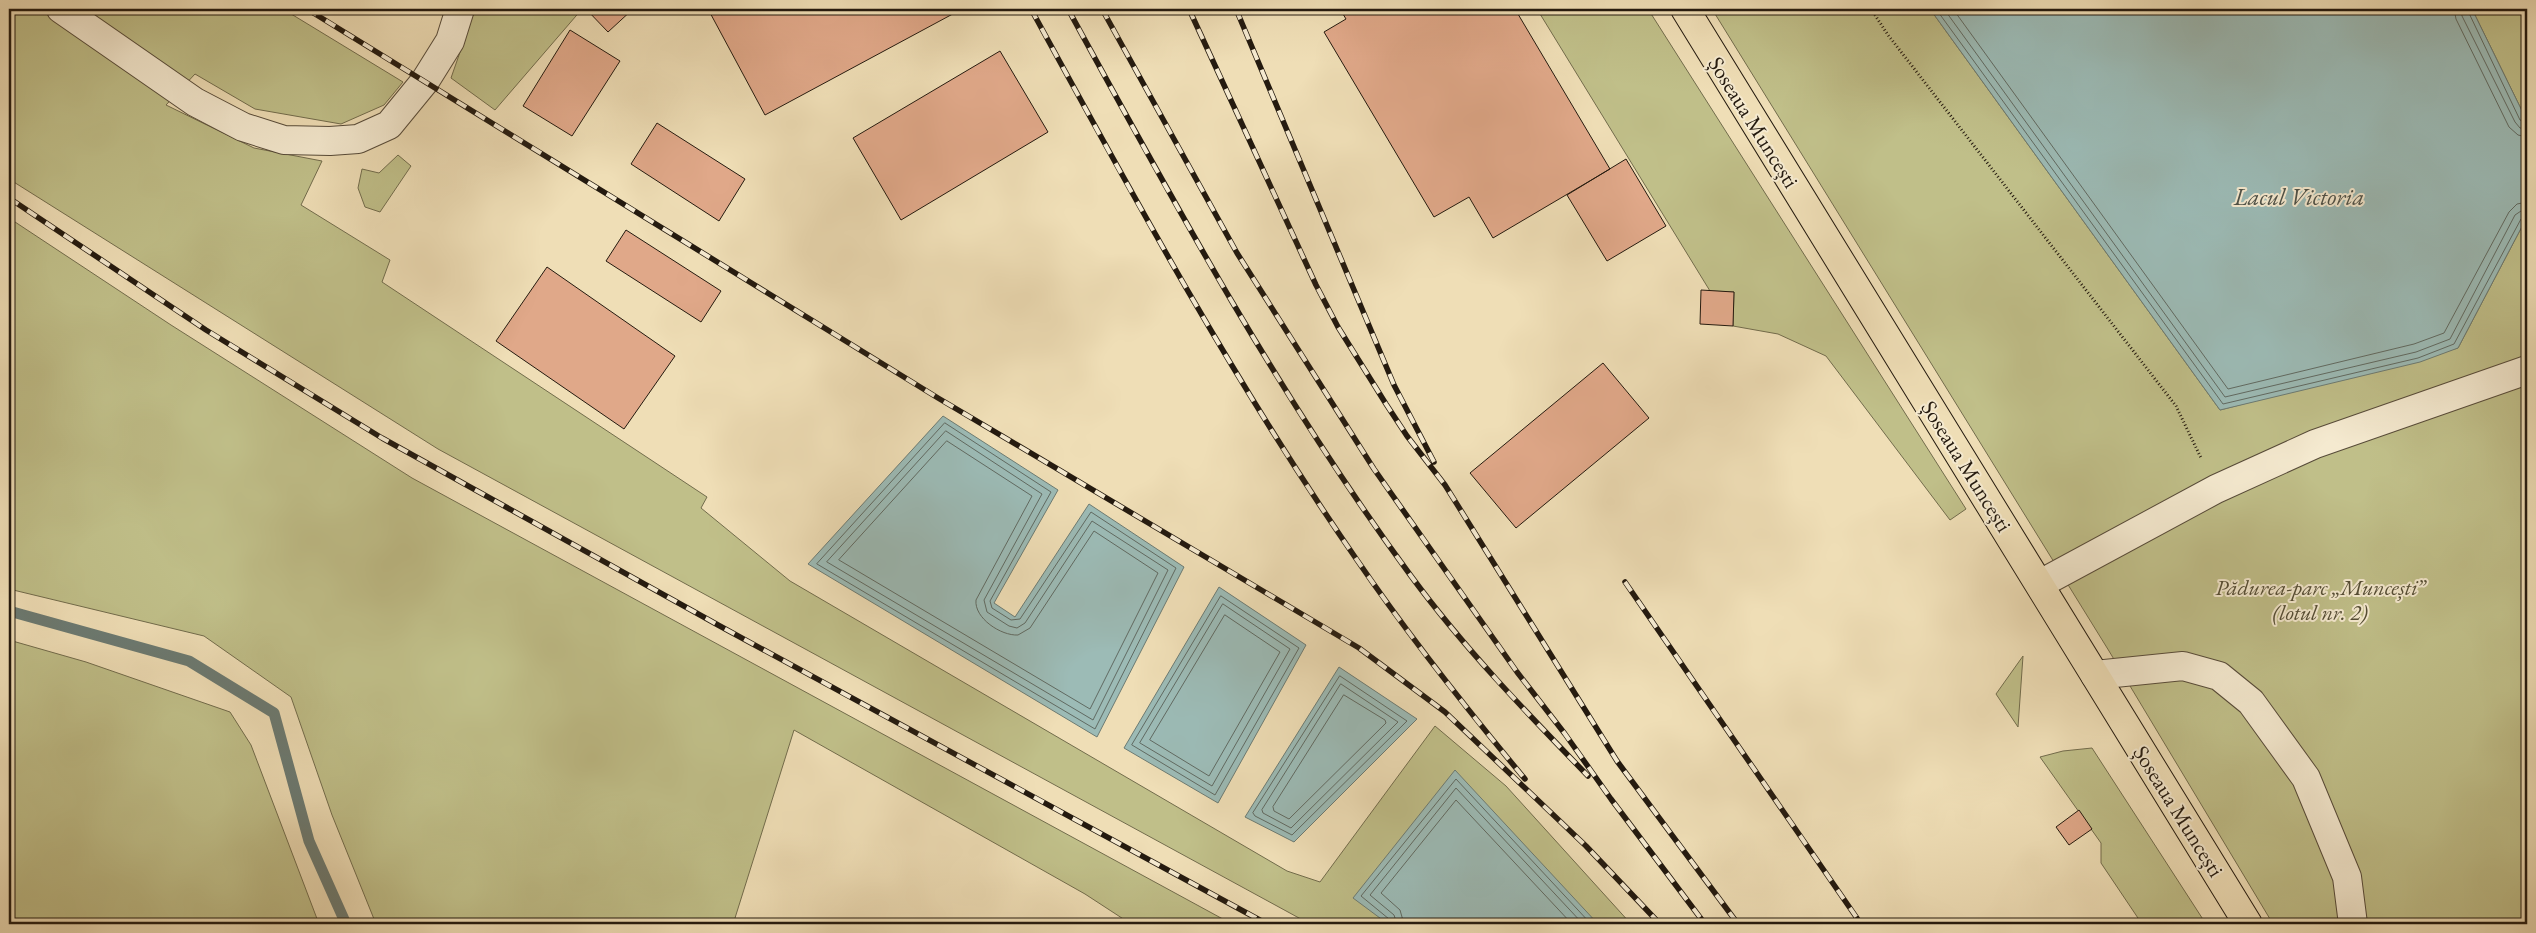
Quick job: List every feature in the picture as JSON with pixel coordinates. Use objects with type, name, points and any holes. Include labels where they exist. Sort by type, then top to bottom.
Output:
[{"type":"main road","name":"Șoseaua Muncești","points":[[1685,9],[2248,924]]},
{"type":"lane","points":[[61,9],[195,102],[243,127],[284,140],[330,142],[358,139],[390,126],[425,81],[450,41],[460,9]]},
{"type":"lane","points":[[2040,584],[2216,489],[2316,444],[2527,370]]},
{"type":"lane","points":[[2095,675],[2182,666],[2219,676],[2251,702],[2306,778],[2347,877],[2353,924]]},
{"type":"path","points":[[1871,9],[1888,35],[2176,406],[2216,489]]},
{"type":"green space","points":[[9,9],[283,9],[403,82],[384,105],[341,124],[255,109],[195,74],[166,105],[254,148],[322,161],[301,205],[390,260],[382,282],[707,497],[701,508],[790,581],[1287,871],[1320,882],[1435,726],[1506,786],[1631,924],[1310,924],[438,449],[9,179]]},
{"type":"green space","points":[[475,9],[582,9],[495,110],[451,78]]},
{"type":"green space","points":[[1537,9],[1648,9],[1966,509],[1950,520],[1826,356],[1778,334],[1733,326],[1734,292],[1710,291]]},
{"type":"green space","name":"Pădurea-parc „Muncești” (lotul nr. 2)","points":[[1712,9],[1930,9],[2220,410],[2458,348],[2527,217],[2527,924],[2273,924],[2109,651]]},
{"type":"green space","points":[[2472,9],[2527,9],[2527,127],[2525,117]]},
{"type":"green space","points":[[398,155],[411,166],[380,212],[365,207],[358,188],[362,169],[379,173]]},
{"type":"green space","points":[[9,218],[171,325],[412,478],[1232,924],[1131,924],[1085,894],[794,730],[735,918],[738,924],[376,924],[332,815],[291,697],[204,636],[9,589]]},
{"type":"green space","points":[[9,640],[86,662],[230,712],[251,745],[319,924],[9,924]]},
{"type":"green space","points":[[2023,656],[2018,727],[1996,694]]},
{"type":"green space","points":[[2092,748],[2206,924],[2142,924],[2101,863],[2101,843],[2040,757],[2063,751]]},
{"type":"water","name":"Lacul Victoria","points":[[1930,9],[2472,9],[2525,117],[2527,127],[2527,217],[2458,348],[2420,362],[2220,410]]},
{"type":"water","points":[[943,416],[1058,490],[994,603],[1015,617],[1089,504],[1184,567],[1097,737],[808,564]]},
{"type":"water","points":[[1219,587],[1306,645],[1218,803],[1124,748]]},
{"type":"water","points":[[1339,667],[1417,719],[1294,842],[1245,817]]},
{"type":"water","points":[[1455,770],[1598,924],[1388,924],[1353,898]]},
{"type":"building","points":[[586,9],[633,9],[608,32]]},
{"type":"building","points":[[708,9],[962,9],[765,115]]},
{"type":"building","points":[[1340,9],[1515,9],[1610,169],[1493,238],[1469,197],[1434,217],[1324,32],[1346,19]]},
{"type":"building","points":[[570,30],[620,61],[572,136],[523,106]]},
{"type":"building","points":[[1000,51],[1048,132],[901,220],[853,138]]},
{"type":"building","points":[[657,123],[745,179],[719,221],[631,164]]},
{"type":"building","points":[[1626,159],[1666,226],[1607,261],[1567,195]]},
{"type":"building","points":[[626,230],[721,291],[701,322],[606,261]]},
{"type":"building","points":[[547,267],[675,356],[624,429],[496,341]]},
{"type":"building","points":[[1701,290],[1734,292],[1733,326],[1700,324]]},
{"type":"building","points":[[1603,363],[1649,418],[1516,528],[1470,473]]},
{"type":"building","points":[[2079,810],[2092,829],[2069,845],[2056,827]]},
{"type":"waterway","points":[[9,611],[189,661],[274,713],[309,841],[346,924]]},
{"type":"railway","points":[[307,9],[938,398],[1359,648],[1445,712],[1586,846],[1660,924]]},
{"type":"railway","points":[[1031,9],[1186,289],[1269,426],[1312,493],[1417,644],[1525,779]]},
{"type":"railway","points":[[1068,9],[1230,298],[1317,440],[1363,508],[1411,576],[1452,629],[1519,704],[1588,776]]},
{"type":"railway","points":[[1102,9],[1237,253],[1374,469],[1517,672],[1705,924]]},
{"type":"railway","points":[[1189,9],[1316,285],[1338,327],[1407,436],[1445,485],[1617,761],[1738,924]]},
{"type":"railway","points":[[1236,9],[1394,385],[1434,462]]},
{"type":"railway","points":[[9,198],[206,330],[382,438],[718,625],[1267,924]]},
{"type":"railway","points":[[1625,582],[1861,924]]}]
